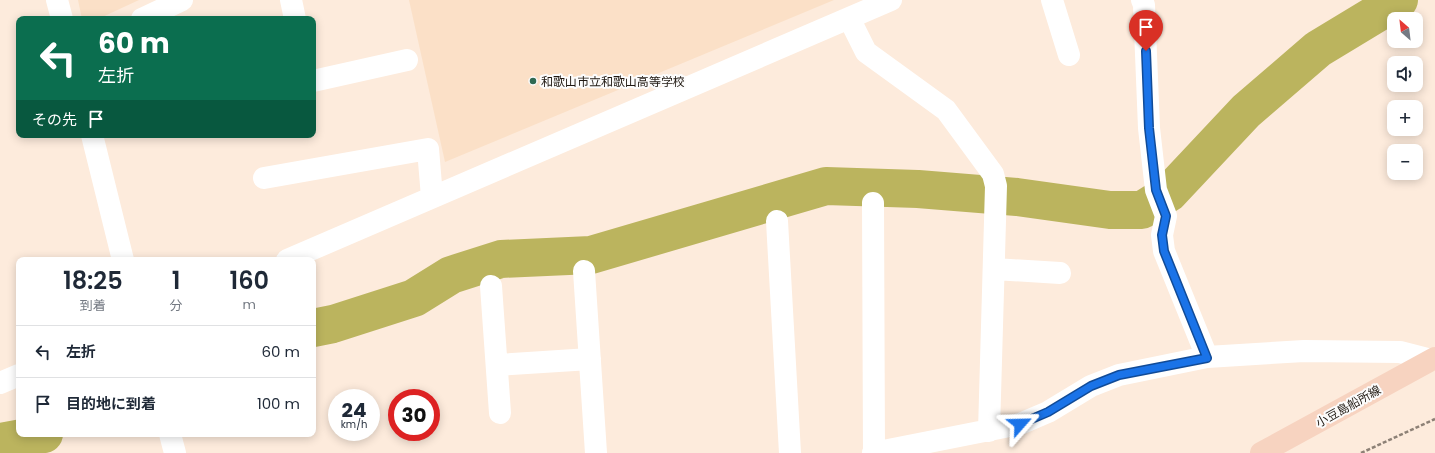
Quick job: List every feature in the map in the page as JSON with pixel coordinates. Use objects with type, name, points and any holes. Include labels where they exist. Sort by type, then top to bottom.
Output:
[{"type":"main road","name":"小豆島船所線","points":[[1261,453],[1433,359]]},
{"type":"street","points":[[57,0],[61,16]]},
{"type":"street","points":[[148,16],[182,0]]},
{"type":"street","points":[[291,0],[294,16]]},
{"type":"street","points":[[294,257],[891,0]]},
{"type":"street","points":[[1052,0],[1069,55]]},
{"type":"street","points":[[1142,0],[1144,5],[1149,128],[1159,197],[1166,216],[1162,235],[1164,251],[1207,358]]},
{"type":"street","points":[[850,18],[866,52],[946,110],[993,174],[996,195],[989,431]]},
{"type":"street","points":[[316,80],[407,60]]},
{"type":"street","points":[[93,138],[122,257]]},
{"type":"street","points":[[264,178],[428,149],[432,197]]},
{"type":"street","points":[[873,203],[874,453],[1020,424],[1048,412],[1091,386],[1119,375],[1207,358],[1304,351],[1400,352],[1433,359]]},
{"type":"street","points":[[777,221],[790,453]]},
{"type":"street","points":[[994,269],[1060,273]]},
{"type":"street","points":[[584,271],[596,453]]},
{"type":"street","points":[[491,286],[500,413]]},
{"type":"street","points":[[497,366],[590,359]]},
{"type":"street","points":[[0,383],[16,376]]},
{"type":"street","points":[[171,437],[175,453]]},
{"type":"path","points":[[1361,453],[1435,419]]},
{"type":"shaded area","points":[[78,0],[139,0],[104,16],[81,16]]},
{"type":"shaded area","name":"和歌山市立和歌山高等学校","points":[[409,0],[834,0],[445,162]]},
{"type":"waterway","points":[[316,327],[333,324],[414,298],[451,275],[501,259],[591,255],[826,186],[918,189],[1017,197],[1110,210],[1142,210],[1169,193],[1246,111],[1318,49],[1399,0]]},
{"type":"waterway","points":[[0,442],[28,437]]},
{"type":"place","name":"和歌山市立和歌山高等学校","points":[[533,81]]},
{"type":"route","points":[[1020,424],[1048,412],[1091,386],[1119,375],[1207,358],[1164,251],[1162,235],[1166,216],[1156,190],[1149,128],[1146,51]]}]
